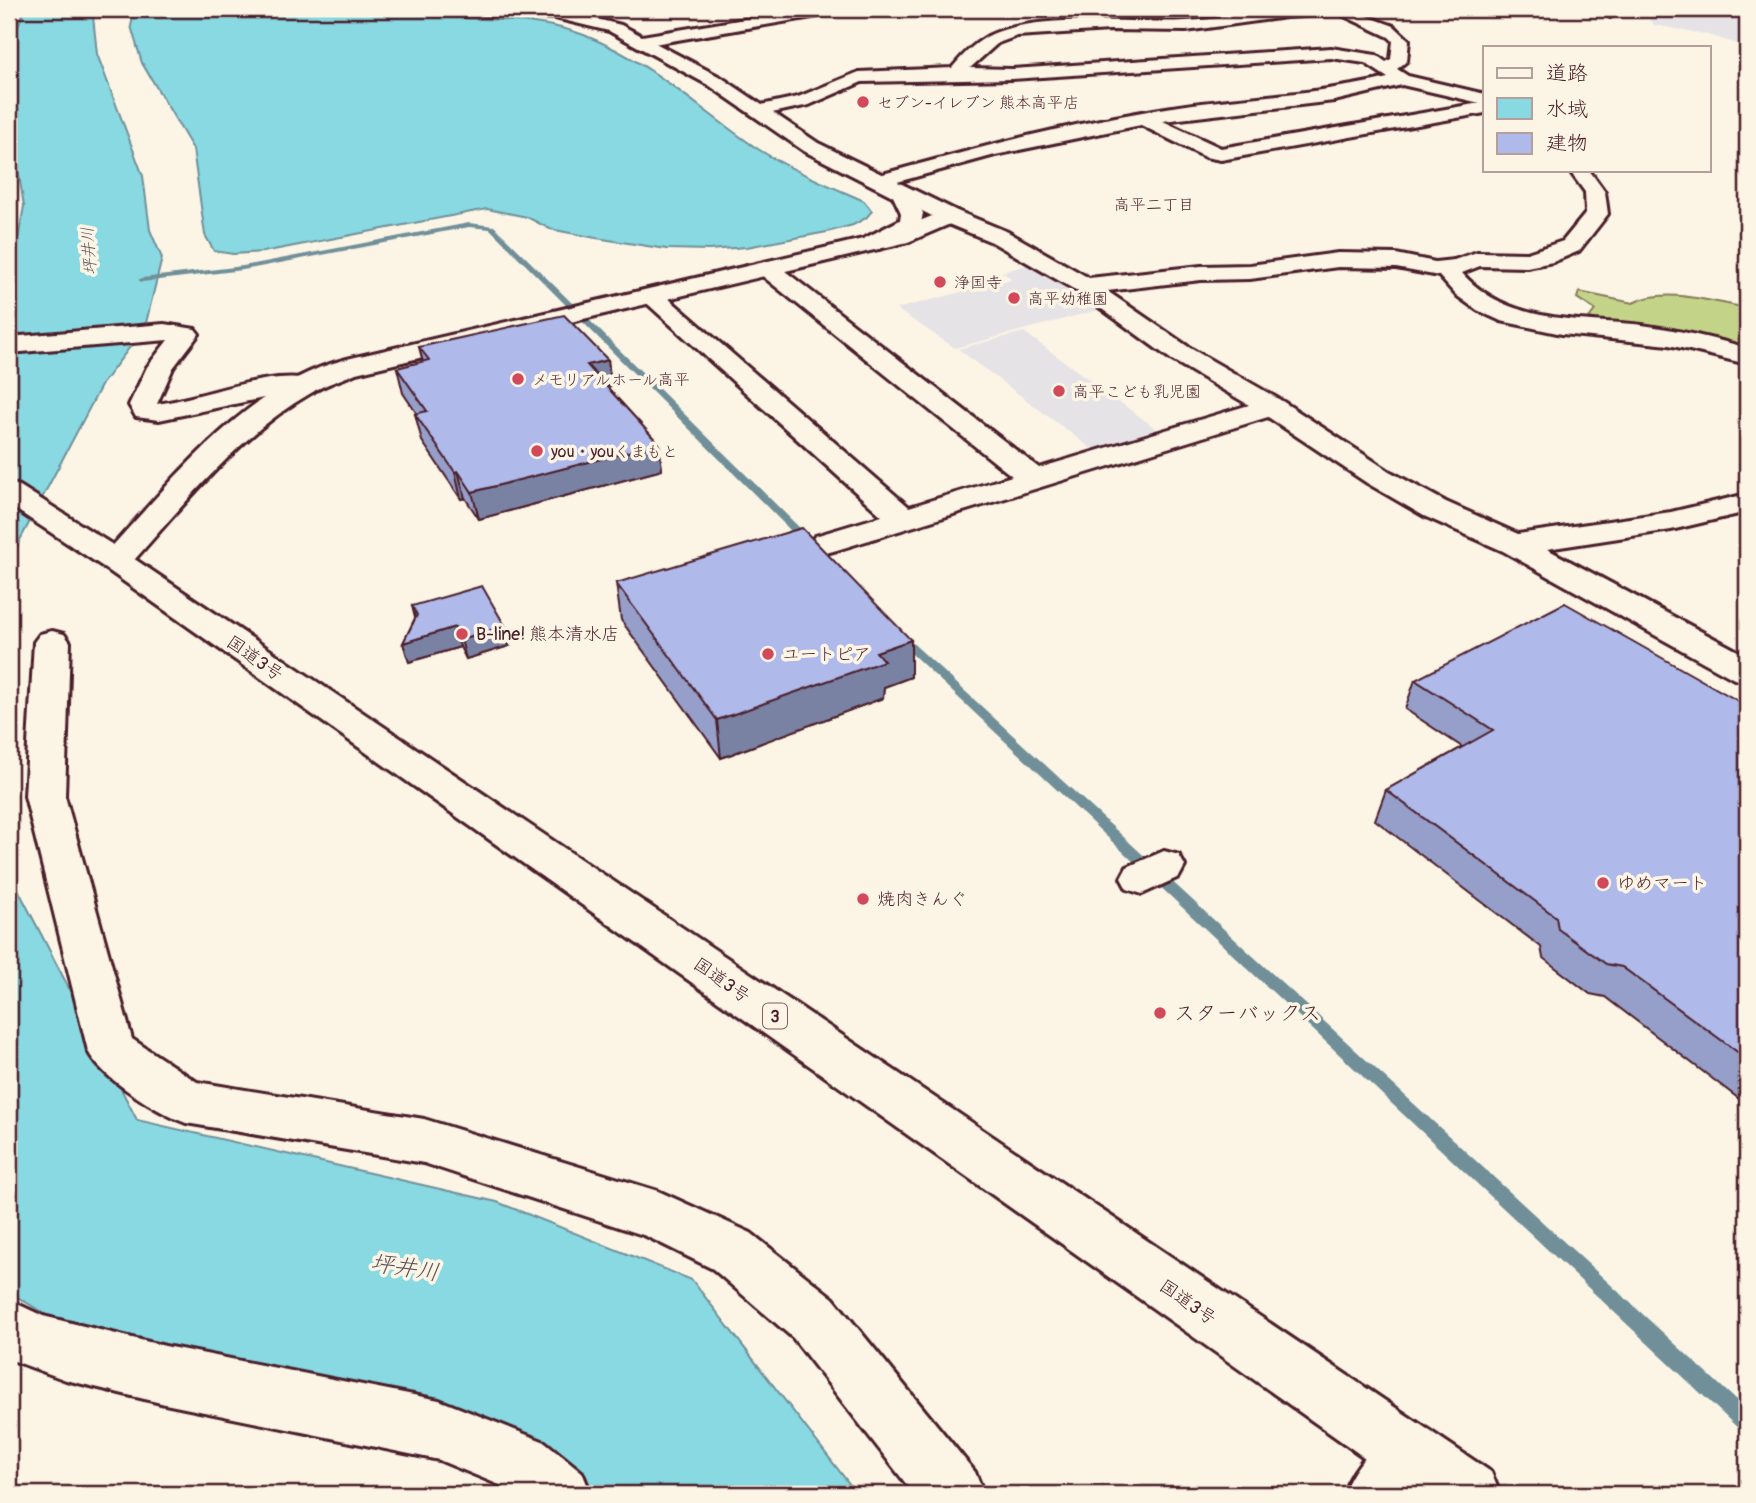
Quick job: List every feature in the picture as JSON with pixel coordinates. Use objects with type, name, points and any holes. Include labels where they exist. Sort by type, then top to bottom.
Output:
[{"type":"main road","points":[[471,9],[576,17],[599,22],[642,41],[716,82],[811,147],[902,194],[982,228],[1085,286],[1181,354],[1272,407],[1378,477],[1423,502],[1514,544],[1747,671]]},
{"type":"main road","points":[[642,41],[830,9]]},
{"type":"main road","points":[[957,73],[973,54],[992,40],[1013,32],[1110,25],[1186,26],[1297,10],[1353,10],[1358,20],[1394,32],[1401,40],[1399,61],[1385,69]]},
{"type":"main road","points":[[758,111],[803,101],[859,77],[1030,73],[1331,53],[1356,55],[1402,80],[1483,99]]},
{"type":"main road","points":[[879,181],[992,150],[1192,110],[1334,96],[1402,80]]},
{"type":"main road","points":[[1146,120],[1212,153],[1220,154],[1483,108]]},
{"type":"main road","points":[[1085,286],[1200,274],[1250,272],[1338,260],[1396,261],[1446,269],[1477,259],[1545,257],[1571,246],[1597,214],[1595,192],[1580,172]]},
{"type":"main road","points":[[871,244],[911,223],[912,213],[902,194]]},
{"type":"main road","points":[[98,550],[224,450],[259,418],[303,386],[347,368],[392,355],[900,237],[949,216]]},
{"type":"main road","points":[[871,244],[956,228],[982,228]]},
{"type":"main road","points":[[768,269],[1034,479]]},
{"type":"main road","points":[[1446,269],[1465,292],[1492,310],[1510,317],[1558,327],[1685,340],[1747,356]]},
{"type":"main road","points":[[651,296],[904,519]]},
{"type":"main road","points":[[9,345],[164,332],[186,334],[160,367],[143,405],[146,411],[159,412],[268,389],[303,386]]},
{"type":"main road","points":[[826,543],[1272,407]]},
{"type":"main road","name":"国道3号","points":[[9,492],[98,550],[1392,1474],[1469,1494]]},
{"type":"main road","points":[[1514,544],[1671,521],[1747,503]]},
{"type":"main road","points":[[52,642],[45,796],[76,923],[112,1051],[186,1101],[424,1141],[658,1216],[732,1251],[813,1318],[953,1494]]},
{"type":"main road","points":[[9,1328],[32,1341],[55,1348],[165,1375],[439,1430],[523,1464],[560,1494]]},
{"type":"shaded area","points":[[1648,9],[1747,9],[1747,47],[1705,34],[1654,25],[1647,16]]},
{"type":"shaded area","name":"高平幼稚園","points":[[1034,263],[1106,308],[955,348],[896,309],[1012,279],[1002,272]]},
{"type":"shaded area","name":"高平こども乳児園","points":[[1024,332],[1162,433],[1096,452],[958,349]]},
{"type":"green space","points":[[1579,292],[1633,303],[1645,298],[1674,296],[1747,308],[1747,351],[1721,343],[1589,318],[1595,310],[1577,298]]},
{"type":"water","name":"坪井川","points":[[25,9],[97,9],[93,16],[97,54],[143,176],[150,230],[162,258],[145,327],[102,384],[9,561],[9,288],[24,206],[9,113],[9,46]]},
{"type":"water","points":[[135,9],[394,9],[441,17],[537,23],[561,28],[584,35],[632,59],[758,149],[864,201],[872,211],[853,225],[827,232],[747,247],[709,250],[666,249],[596,238],[550,229],[527,217],[487,209],[263,252],[233,254],[214,251],[205,235],[193,149],[142,63],[131,26]]},
{"type":"water","name":"坪井川","points":[[9,872],[137,1120],[497,1202],[692,1280],[857,1494],[596,1494],[537,1444],[67,1327],[9,1292]]},
{"type":"building","points":[[564,315],[608,360],[587,365],[659,444],[472,492],[415,414],[427,411],[397,368],[429,360],[419,347]]},
{"type":"building","name":"ユートピア","points":[[802,528],[911,640],[876,652],[884,661],[717,720],[616,583]]},
{"type":"building","points":[[482,586],[505,626],[461,639],[455,627],[403,643],[417,615],[412,606]]},
{"type":"building","name":"ゆめマート","points":[[1565,603],[1747,706],[1747,1059],[1622,967],[1606,964],[1558,929],[1556,917],[1386,790],[1493,730],[1415,680]]},
{"type":"waterway","points":[[142,280],[243,268],[469,225],[492,227],[808,542]]},
{"type":"waterway","points":[[901,638],[1747,1423]]},
{"type":"place","name":"セブン-イレブン 熊本高平店","points":[[863,102]]},
{"type":"place","name":"浄国寺","points":[[940,282]]},
{"type":"place","name":"高平幼稚園","points":[[1014,298]]},
{"type":"place","name":"メモリアルホール高平","points":[[518,379]]},
{"type":"place","name":"高平こども乳児園","points":[[1059,391]]},
{"type":"place","name":"you・youくまもと","points":[[537,451]]},
{"type":"place","name":"B-line! 熊本清水店","points":[[462,634]]},
{"type":"place","name":"ユートピア","points":[[768,654]]},
{"type":"place","name":"ゆめマート","points":[[1603,883]]},
{"type":"place","name":"焼肉きんぐ","points":[[863,899]]},
{"type":"place","name":"スターバックス","points":[[1160,1013]]},
{"type":"district","name":"高平二丁目","points":[[1154,204]]}]
